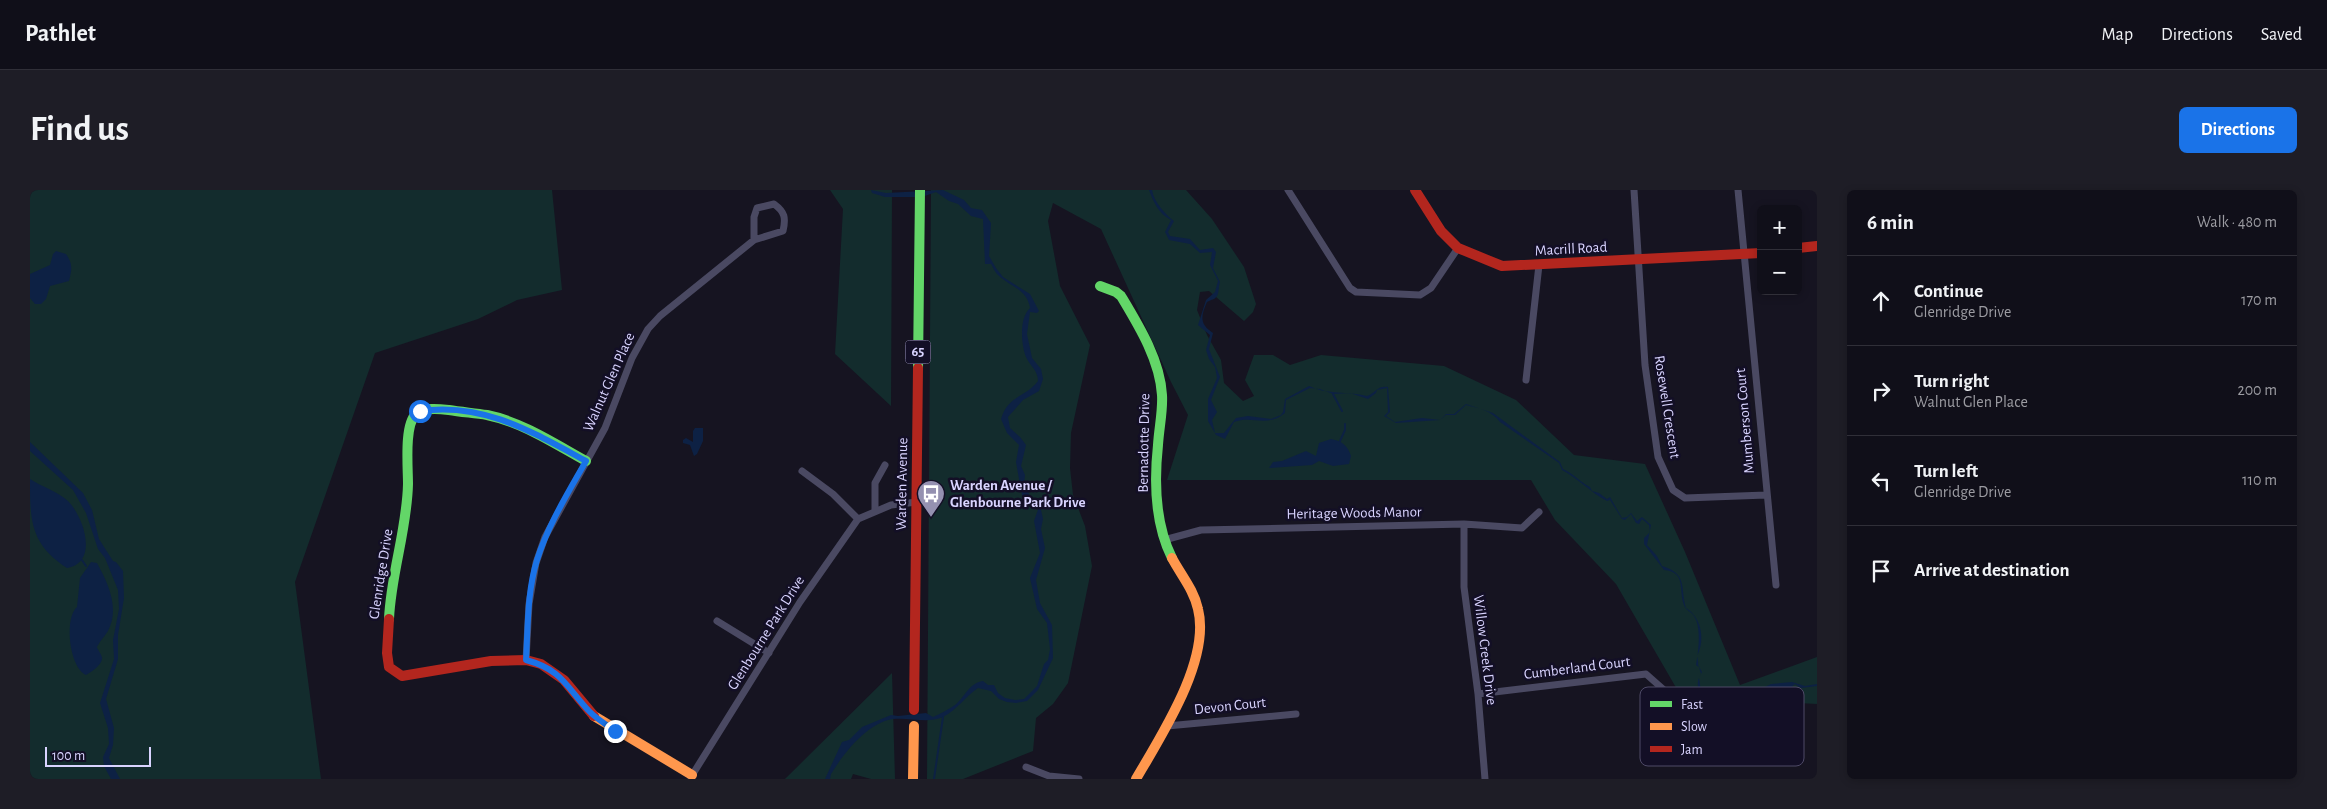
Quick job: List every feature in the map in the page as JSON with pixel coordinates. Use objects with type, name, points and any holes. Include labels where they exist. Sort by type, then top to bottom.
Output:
[{"type":"street","name":"Warden Avenue","points":[[913,779],[920,190]]},
{"type":"street","points":[[1288,190],[1350,288],[1356,292],[1420,295],[1431,288],[1458,248]]},
{"type":"street","name":"Macrill Road","points":[[1415,190],[1441,231],[1458,248],[1502,266],[1539,266],[1757,253]]},
{"type":"street","name":"Rosewell Crescent","points":[[1634,190],[1645,365],[1658,457],[1673,490],[1685,498],[1766,494]]},
{"type":"street","name":"Mumberson Court","points":[[1738,190],[1776,585]]},
{"type":"street","name":"Walnut Glen Place","points":[[526,660],[529,604],[536,563],[545,537],[605,428],[632,358],[648,329],[660,316],[754,240],[783,231],[785,221],[782,210],[774,204],[757,208],[754,217],[754,240]]},
{"type":"street","points":[[1802,248],[1817,246]]},
{"type":"street","points":[[1526,380],[1539,266]]},
{"type":"street","name":"Bernadotte Drive","points":[[1100,286],[1118,293],[1143,332],[1155,364],[1162,395],[1157,454],[1158,496],[1164,540],[1193,596],[1200,618],[1196,652],[1167,726],[1136,779]]},
{"type":"street","name":"Glenridge Drive","points":[[586,461],[525,428],[488,415],[455,410],[420,411],[415,414],[409,426],[408,486],[404,532],[390,596],[389,667],[402,676],[491,661],[526,660],[541,664],[564,680],[591,712],[604,723],[691,777]]},
{"type":"street","points":[[875,511],[875,483],[885,465]]},
{"type":"street","points":[[802,471],[833,494],[858,518],[899,503],[917,502]]},
{"type":"street","name":"Heritage Woods Manor","points":[[1164,540],[1201,530],[1464,524],[1522,528],[1539,512]]},
{"type":"street","name":"Glenbourne Park Drive","points":[[691,777],[800,602],[858,518]]},
{"type":"street","name":"Willow Creek Drive","points":[[1464,524],[1464,587],[1478,694],[1485,779]]},
{"type":"street","points":[[717,621],[769,653]]},
{"type":"street","name":"Cumberland Court","points":[[1478,694],[1646,674],[1661,687]]},
{"type":"street","name":"Devon Court","points":[[1167,726],[1296,714]]},
{"type":"street","points":[[1026,767],[1049,776],[1079,779]]},
{"type":"green space","points":[[30,190],[552,190],[562,290],[517,300],[478,319],[375,353],[295,582],[321,779],[30,779]]},
{"type":"green space","points":[[830,190],[892,190],[891,406],[835,354],[843,209]]},
{"type":"green space","points":[[931,190],[1186,190],[1212,219],[1244,267],[1256,304],[1253,312],[1244,321],[1209,291],[1200,292],[1197,310],[1207,335],[1221,360],[1224,383],[1243,401],[1254,396],[1245,380],[1254,355],[1273,355],[1290,365],[1321,355],[1444,366],[1516,400],[1574,455],[1645,464],[1685,552],[1740,685],[1817,657],[1817,704],[1804,703],[1804,687],[1676,687],[1616,584],[1555,520],[1531,480],[1167,480],[1188,415],[1101,229],[1053,203],[1048,221],[1060,286],[1090,345],[1071,433],[1070,468],[1073,495],[1085,526],[1092,566],[1068,683],[1053,704],[1036,718],[1033,751],[963,779],[927,779]]},
{"type":"green space","points":[[892,673],[895,779],[871,779],[853,774],[851,779],[785,779]]},
{"type":"water","points":[[871,190],[886,193],[943,190],[964,200],[971,208],[982,210],[991,223],[989,256],[1003,277],[1030,294],[1039,311],[1037,313],[1030,312],[1027,334],[1032,358],[1041,369],[1043,379],[1039,391],[1023,400],[1008,417],[1010,428],[1026,445],[1021,466],[1025,475],[1024,484],[1031,498],[1039,501],[1043,519],[1041,529],[1045,548],[1036,580],[1040,603],[1052,625],[1053,658],[1038,690],[1027,701],[1007,702],[999,699],[991,691],[978,688],[953,711],[943,717],[931,720],[893,719],[883,722],[874,726],[857,740],[836,766],[830,779],[825,779],[842,742],[849,740],[862,727],[891,715],[926,713],[933,717],[955,705],[974,684],[983,681],[988,685],[994,685],[998,693],[1005,698],[1024,699],[1037,686],[1044,664],[1048,660],[1050,649],[1047,623],[1037,609],[1030,578],[1040,553],[1034,521],[1039,507],[1035,503],[1027,502],[1022,495],[1016,462],[1019,445],[1007,433],[1001,419],[1008,405],[1033,387],[1038,381],[1035,371],[1026,357],[1023,345],[1022,331],[1024,318],[1030,308],[1028,302],[1022,292],[995,272],[991,264],[985,264],[983,219],[971,216],[958,204],[949,201],[936,192],[922,197],[885,197],[872,193]]},
{"type":"water","points":[[1149,190],[1152,190],[1160,207],[1174,221],[1168,232],[1170,236],[1190,239],[1200,250],[1213,248],[1216,252],[1213,268],[1220,282],[1217,296],[1207,302],[1202,319],[1208,330],[1213,333],[1209,349],[1220,377],[1211,400],[1217,412],[1212,420],[1215,433],[1224,433],[1236,418],[1248,416],[1271,419],[1281,415],[1285,399],[1309,386],[1315,389],[1310,388],[1286,400],[1285,413],[1272,420],[1241,420],[1234,422],[1225,439],[1216,435],[1208,421],[1208,399],[1217,378],[1215,367],[1209,359],[1206,350],[1210,335],[1198,325],[1206,300],[1215,292],[1218,281],[1210,265],[1212,252],[1200,253],[1190,244],[1169,240],[1165,232],[1171,220],[1160,211]]},
{"type":"water","points":[[56,251],[66,254],[70,261],[69,281],[50,286],[46,299],[41,304],[35,304],[30,298],[30,274],[50,265],[53,254]]},
{"type":"water","points":[[1388,387],[1390,412],[1386,416],[1395,422],[1422,418],[1440,420],[1396,423],[1384,416],[1388,412],[1387,388],[1377,390],[1368,399],[1352,394],[1367,396],[1379,388]]},
{"type":"water","points":[[1325,391],[1330,392],[1347,393],[1333,394]]},
{"type":"water","points":[[1466,404],[1493,413],[1560,462],[1563,469],[1590,487],[1592,491],[1599,493],[1607,499],[1610,497],[1622,518],[1627,517],[1631,513],[1637,521],[1642,517],[1651,525],[1650,531],[1649,525],[1642,519],[1639,524],[1636,523],[1631,514],[1625,520],[1622,519],[1610,500],[1607,501],[1590,490],[1574,477],[1562,470],[1559,463],[1489,413],[1466,405],[1455,415],[1446,415],[1440,420],[1446,414],[1454,414]]},
{"type":"water","points":[[695,428],[703,428],[703,441],[697,454],[694,456],[690,445],[683,443],[683,440],[686,438],[693,442],[693,431]]},
{"type":"water","points":[[1331,439],[1338,441],[1348,449],[1351,456],[1349,464],[1333,466],[1319,461],[1312,465],[1269,468],[1273,462],[1282,461],[1306,451],[1316,456],[1319,443]]},
{"type":"water","points":[[30,442],[83,493],[92,510],[99,539],[113,561],[123,571],[124,598],[118,635],[118,659],[106,699],[114,728],[113,745],[109,758],[120,779],[111,779],[104,766],[103,757],[109,744],[108,728],[100,703],[114,659],[113,640],[119,609],[118,590],[105,558],[98,549],[86,513],[73,490],[30,451]]},
{"type":"water","points":[[30,479],[64,498],[74,508],[86,539],[86,549],[83,558],[77,564],[67,568],[46,550],[39,540],[32,519]]},
{"type":"water","points":[[1650,533],[1647,545],[1657,556],[1662,566],[1670,569],[1679,577],[1686,608],[1692,613],[1686,609],[1684,605],[1679,578],[1671,571],[1664,570],[1644,544],[1644,538]]},
{"type":"water","points":[[91,562],[97,563],[105,579],[111,596],[113,613],[108,631],[97,647],[102,656],[101,662],[96,669],[86,675],[80,670],[72,653],[70,631],[73,613],[77,607],[80,578]]},
{"type":"water","points":[[1693,615],[1698,622],[1701,635],[1700,648],[1697,655],[1699,640]]},
{"type":"water","points":[[1697,656],[1701,674],[1699,667],[1696,665]]},
{"type":"water","points":[[1792,682],[1805,686],[1817,684],[1817,686],[1804,688],[1795,684],[1791,687],[1765,687],[1771,684]]},
{"type":"waterway","points":[[1333,394],[1342,411]]},
{"type":"waterway","points":[[1340,441],[1345,430],[1345,424]]},
{"type":"waterway","points":[[82,560],[86,566]]},
{"type":"waterway","points":[[934,779],[943,717]]},
{"type":"traffic: fast","points":[[918,368],[920,190]]},
{"type":"traffic: fast","points":[[1100,286],[1121,296],[1148,344],[1157,369],[1162,395],[1157,459],[1157,503],[1162,531],[1172,558]]},
{"type":"traffic: fast","points":[[389,619],[390,602],[407,501],[408,436],[412,419],[416,414],[423,410],[436,409],[500,418],[538,434],[586,461]]},
{"type":"traffic: slow","points":[[1136,779],[1181,697],[1191,674],[1197,651],[1200,629],[1198,609],[1190,589],[1172,558]]},
{"type":"traffic: slow","points":[[594,716],[692,775]]},
{"type":"traffic: slow","points":[[913,779],[914,726]]},
{"type":"traffic: jam","points":[[1415,190],[1441,231],[1458,248],[1502,266],[1757,253]]},
{"type":"traffic: jam","points":[[1802,248],[1817,246]]},
{"type":"traffic: jam","points":[[914,710],[918,368]]},
{"type":"traffic: jam","points":[[389,619],[387,653],[389,667],[402,676],[491,661],[526,660],[541,664],[564,680],[594,716]]},
{"type":"place","name":"Warden Avenue / Glenbourne Park Drive","points":[[931,518]]},
{"type":"route","points":[[420,411],[437,409],[455,410],[506,420],[525,428],[586,461],[558,510],[545,537],[536,563],[529,604],[526,660],[541,664],[555,672],[591,712],[615,731]]}]
